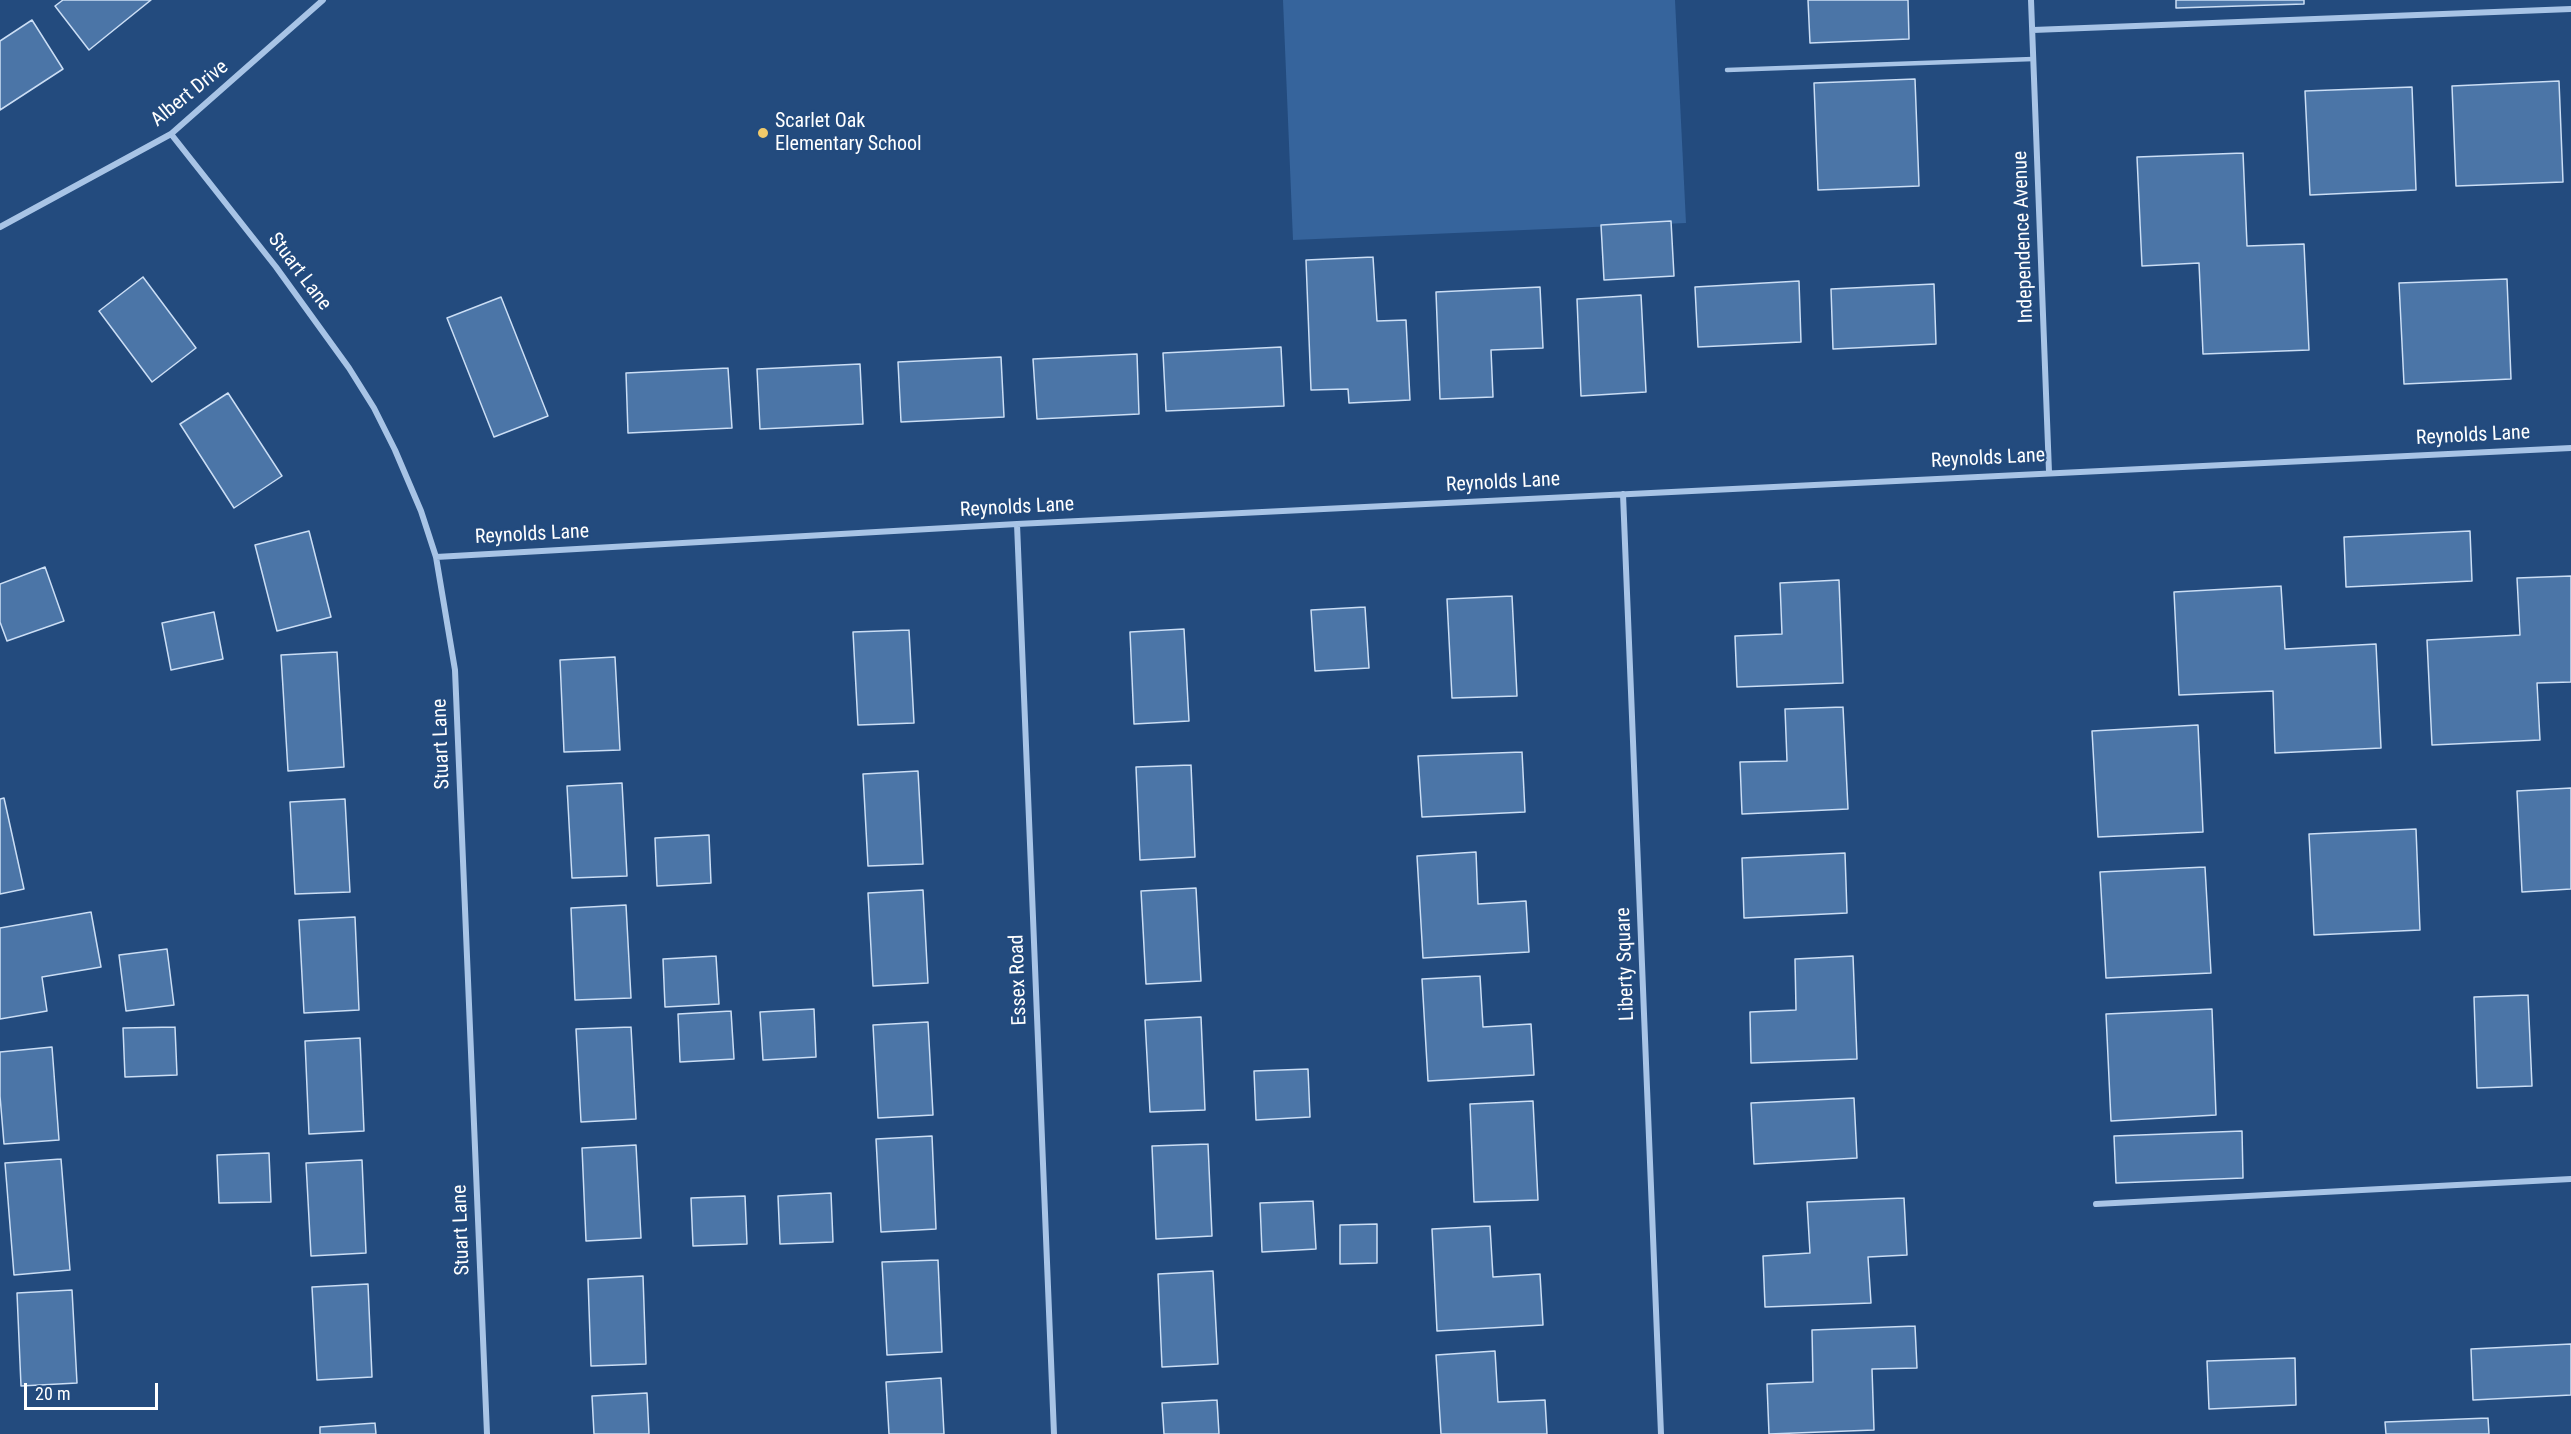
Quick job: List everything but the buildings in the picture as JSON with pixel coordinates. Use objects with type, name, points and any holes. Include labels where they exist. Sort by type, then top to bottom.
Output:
[{"type":"street","name":"Albert Drive","points":[[0,227],[171,134],[323,0]]},
{"type":"street","name":"Independence Avenue","points":[[2031,0],[2049,472]]},
{"type":"street","points":[[2033,30],[2571,9]]},
{"type":"street","name":"Stuart Lane","points":[[171,134],[276,267],[349,368],[374,408],[395,450],[421,511],[436,557],[455,670],[487,1434]]},
{"type":"street","name":"Reynolds Lane","points":[[436,557],[1017,524],[2571,448]]},
{"type":"street","name":"Liberty Square","points":[[1623,494],[1661,1434]]},
{"type":"street","name":"Essex Road","points":[[1017,524],[1054,1434]]},
{"type":"street","points":[[2096,1204],[2571,1179]]},
{"type":"lane","points":[[1727,70],[2033,59]]},
{"type":"shaded area","points":[[1283,0],[1675,0],[1686,223],[1293,240]]},
{"type":"place","name":"Scarlet Oak Elementary School","points":[[763,133]]}]
